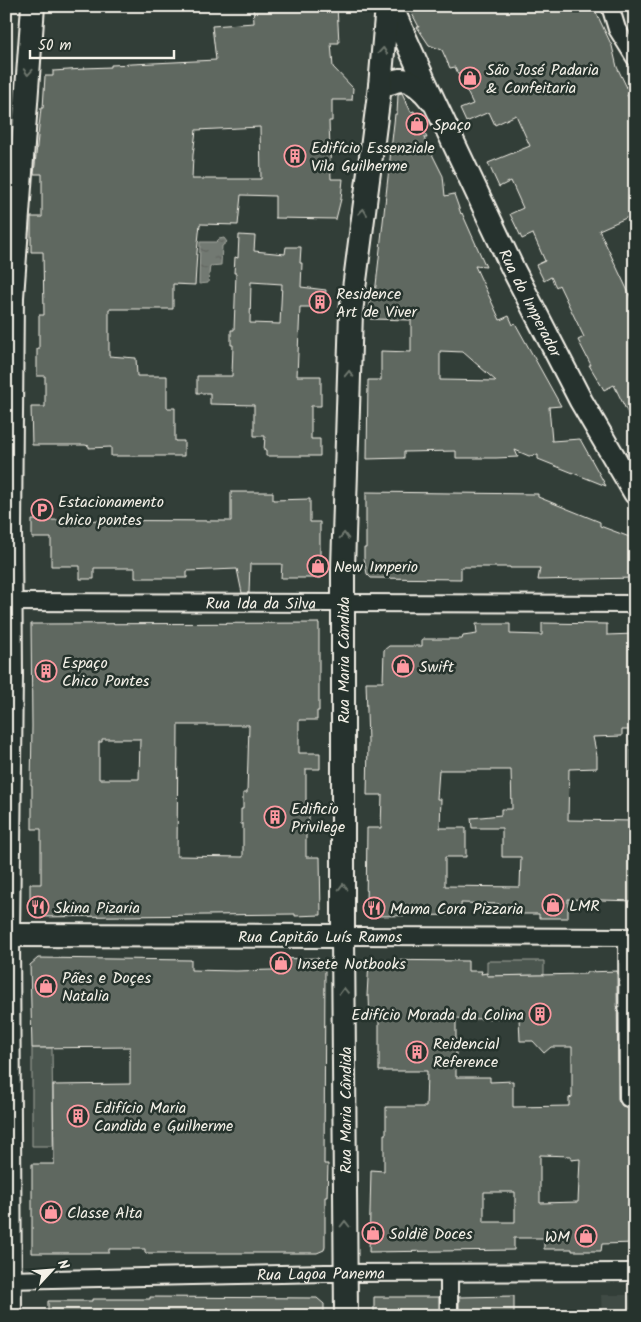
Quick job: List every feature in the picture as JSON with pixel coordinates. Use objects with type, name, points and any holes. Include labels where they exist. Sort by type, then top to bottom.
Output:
[{"type":"main road","points":[[10,1316],[8,1280],[7,935],[11,676],[8,602],[9,366],[12,297],[33,6]]},
{"type":"main road","name":"Rua Maria Cândida","points":[[346,1316],[342,603],[351,312],[380,86],[387,6]]},
{"type":"main road","name":"Rua do Imperador","points":[[391,6],[513,269],[581,401],[635,493]]},
{"type":"main road","name":"Rua do Imperador","points":[[380,86],[401,80],[410,82],[424,92],[436,106]]},
{"type":"main road","name":"Rua Capitão Luís Ramos","points":[[7,935],[343,936]]},
{"type":"street","points":[[610,6],[617,29],[635,58]]},
{"type":"street","name":"Rua Ida da Silva","points":[[8,602],[635,604]]},
{"type":"street","name":"Rua Capitão Luís Ramos","points":[[343,936],[631,937]]},
{"type":"street","points":[[628,1098],[631,937]]},
{"type":"street","name":"Rua Lagoa Panema","points":[[8,1280],[345,1272],[635,1272]]},
{"type":"street","points":[[449,1273],[449,1316]]},
{"type":"shaded area","points":[[487,961],[544,961],[544,975],[487,976]]},
{"type":"shaded area","points":[[32,1048],[52,1048],[53,1146],[32,1146]]},
{"type":"shaded area","points":[[601,1295],[635,1295],[635,1316],[602,1316]]},
{"type":"water","points":[[224,238],[227,242],[222,246],[221,265],[210,266],[208,283],[199,284],[200,242],[216,242]]},
{"type":"water","points":[[630,740],[635,740],[635,792],[631,792]]},
{"type":"building","points":[[253,6],[337,6],[339,43],[331,43],[333,67],[353,88],[352,100],[332,100],[332,121],[329,121],[331,179],[343,179],[336,219],[275,218],[275,196],[241,195],[238,225],[200,224],[195,285],[173,284],[173,309],[109,309],[109,356],[136,358],[137,376],[167,376],[167,408],[175,408],[175,441],[184,441],[184,456],[111,456],[111,447],[89,448],[89,446],[85,445],[32,445],[31,407],[45,407],[45,376],[37,376],[39,315],[44,315],[43,252],[31,252],[31,217],[42,217],[42,174],[34,174],[41,108],[43,108],[45,76],[53,76],[53,71],[111,67],[111,65],[216,60],[212,26],[254,23]],"holes":[[[260,127],[261,179],[192,179],[196,130]]]},
{"type":"building","points":[[408,6],[593,6],[612,46],[617,67],[630,94],[627,95],[635,110],[635,214],[599,230],[635,306],[635,428],[614,385],[604,390],[589,365],[591,365],[578,340],[584,337],[559,285],[556,287],[551,277],[544,281],[536,265],[545,261],[533,234],[522,239],[510,214],[523,208],[511,181],[499,187],[488,163],[530,146],[516,115],[495,125],[489,112],[466,122],[460,109],[473,104],[455,67],[450,68],[442,50],[429,45],[417,27],[419,27]]},
{"type":"building","points":[[402,93],[411,112],[414,111],[427,138],[424,138],[443,176],[445,196],[454,194],[461,214],[486,267],[475,266],[500,320],[509,316],[513,325],[515,323],[561,406],[549,407],[552,441],[580,439],[606,486],[538,459],[538,455],[529,456],[515,450],[518,457],[456,458],[456,451],[404,452],[404,458],[367,459],[368,380],[381,380],[381,351],[411,352],[411,320],[370,319],[370,293],[375,294],[398,94]],"holes":[[[440,351],[463,352],[496,381],[440,380]]]},
{"type":"building","points":[[239,235],[255,236],[254,251],[285,254],[286,247],[301,247],[301,287],[326,290],[324,307],[300,307],[297,376],[321,376],[321,406],[311,406],[311,439],[320,439],[320,456],[266,456],[266,450],[264,450],[265,436],[254,436],[254,405],[210,404],[210,393],[197,393],[197,376],[232,376],[233,345],[231,345],[231,330],[234,330],[235,257],[238,258]],"holes":[[[251,282],[282,284],[280,324],[250,323]]]},
{"type":"building","points":[[231,492],[273,492],[273,500],[310,499],[310,522],[320,522],[320,578],[281,578],[282,564],[250,564],[249,593],[242,593],[237,569],[187,571],[187,578],[135,578],[135,568],[94,568],[94,579],[80,579],[80,566],[51,566],[51,538],[32,538],[32,520],[231,521]]},
{"type":"building","points":[[366,492],[538,494],[538,497],[600,522],[600,526],[635,539],[635,578],[538,580],[540,568],[461,567],[461,579],[371,578],[367,574],[364,558],[364,548],[366,548]]},
{"type":"building","points":[[319,623],[319,711],[317,711],[317,720],[299,720],[299,753],[320,753],[320,769],[306,769],[306,809],[309,809],[309,824],[306,824],[306,857],[320,857],[321,915],[36,917],[30,910],[30,884],[41,884],[41,829],[32,829],[31,624]],"holes":[[[178,725],[249,725],[247,793],[243,793],[243,809],[241,809],[243,857],[177,856]],[[102,739],[140,739],[139,779],[99,779],[99,742],[102,742]]]},
{"type":"building","points":[[542,623],[607,624],[607,635],[635,634],[635,730],[622,730],[622,736],[593,737],[597,756],[597,768],[569,769],[568,820],[635,821],[635,901],[568,899],[568,918],[539,918],[539,914],[499,914],[499,904],[461,903],[462,915],[372,916],[366,910],[367,828],[381,828],[382,795],[367,795],[366,682],[383,682],[384,650],[389,646],[422,646],[422,639],[462,639],[463,636],[477,634],[476,624],[510,624],[510,634],[542,635]],"holes":[[[439,770],[511,770],[512,809],[501,809],[501,815],[471,818],[472,828],[502,828],[502,857],[521,857],[520,887],[445,886],[445,857],[466,857],[466,828],[440,828],[441,799],[437,799]]]},
{"type":"building","points":[[38,958],[191,960],[191,970],[236,971],[273,970],[273,959],[318,958],[325,966],[324,1164],[328,1164],[324,1250],[317,1253],[145,1253],[145,1249],[109,1249],[109,1253],[32,1253],[32,1164],[54,1164],[53,1085],[130,1084],[130,1047],[32,1048],[30,965]]},
{"type":"building","points":[[369,960],[468,961],[468,971],[482,971],[481,974],[487,973],[487,976],[586,974],[586,972],[617,971],[618,1099],[622,1106],[629,1108],[635,1106],[635,1243],[602,1244],[601,1251],[572,1251],[572,1249],[544,1249],[544,1238],[514,1238],[514,1250],[369,1252],[371,1170],[384,1171],[386,1107],[426,1107],[427,1071],[379,1071],[379,1020],[370,1020],[369,996],[367,996]],"holes":[[[456,1018],[519,1018],[520,1041],[533,1041],[544,1053],[551,1047],[572,1047],[572,1097],[569,1098],[569,1106],[513,1107],[513,1081],[490,1082],[490,1077],[456,1077]],[[540,1155],[571,1156],[571,1160],[580,1159],[578,1202],[540,1203]],[[484,1192],[515,1192],[515,1222],[484,1222]]]},
{"type":"building","points":[[514,1296],[514,1316],[459,1316],[459,1297]]},
{"type":"building","points":[[150,1297],[317,1298],[324,1304],[324,1316],[48,1316],[48,1301],[150,1299]]},
{"type":"building","points":[[374,1297],[439,1297],[439,1316],[374,1316]]},
{"type":"place","name":"São José Padaria & Confeitaria","points":[[470,78]]},
{"type":"place","name":"Spaço","points":[[417,124]]},
{"type":"place","name":"Edifício Essenziale Vila Guilherme","points":[[295,156]]},
{"type":"place","name":"Residence Art de Viver","points":[[320,302]]},
{"type":"place","name":"Estacionamento chico pontes","points":[[42,510]]},
{"type":"place","name":"New Imperio","points":[[318,566]]},
{"type":"place","name":"Swift","points":[[403,666]]},
{"type":"place","name":"Espaço Chico Pontes","points":[[46,671]]},
{"type":"place","name":"Edificio Privilege","points":[[275,817]]},
{"type":"place","name":"LMR","points":[[553,905]]},
{"type":"place","name":"Skina Pizaria","points":[[38,907]]},
{"type":"place","name":"Mama Cora Pizzaria","points":[[374,908]]},
{"type":"place","name":"Insete Notbooks","points":[[281,963]]},
{"type":"place","name":"Pães e Doçes Natalia","points":[[46,986]]},
{"type":"place","name":"Edifício Morada da Colina","points":[[540,1014]]},
{"type":"place","name":"Reidencial Reference","points":[[417,1052]]},
{"type":"place","name":"Edifício Maria Candida e Guilherme","points":[[78,1116]]},
{"type":"place","name":"Classe Alta","points":[[51,1212]]},
{"type":"place","name":"Soldiê Doces","points":[[373,1233]]},
{"type":"place","name":"WM","points":[[586,1236]]}]
